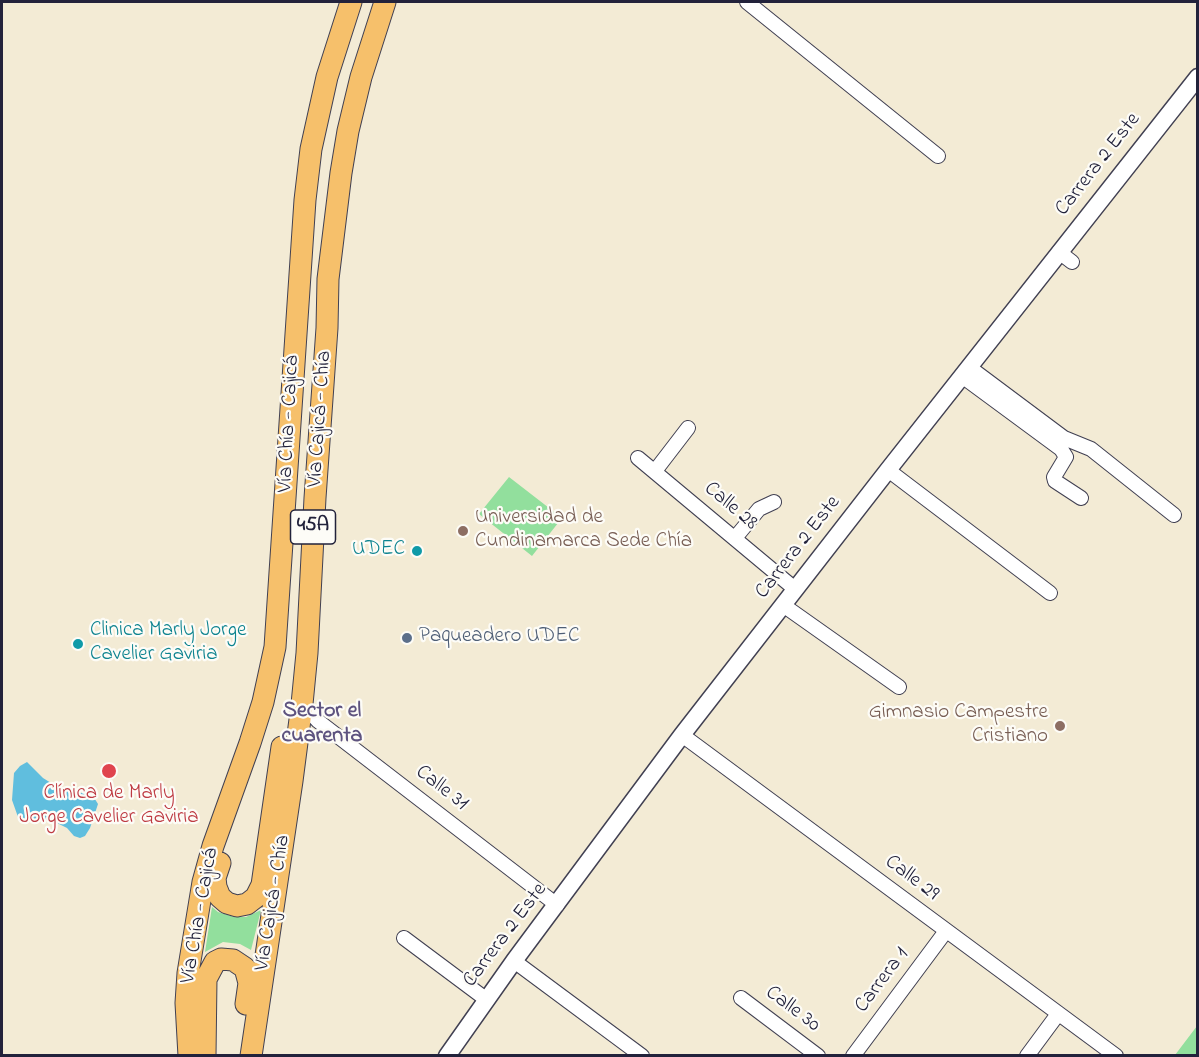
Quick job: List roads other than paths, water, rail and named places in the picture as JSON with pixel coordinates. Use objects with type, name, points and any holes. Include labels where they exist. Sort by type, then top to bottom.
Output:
[{"type":"highway","name":"Vía Chía - Cajicá","points":[[189,1056],[186,1003],[196,915],[213,846],[263,702],[275,647],[304,200],[311,149],[327,77],[351,2]]},
{"type":"highway","name":"Vía Cajicá - Chía","points":[[250,1056],[302,704],[330,268],[348,131],[372,39],[385,2]]},
{"type":"highway","points":[[228,804],[230,828],[216,878],[216,887],[220,897],[227,903],[237,906],[247,904],[256,897],[262,885],[291,679],[307,653]]},
{"type":"highway","points":[[205,1056],[206,979],[215,962],[227,958],[240,963],[249,983],[239,1056]]},
{"type":"street","points":[[747,2],[939,156]]},
{"type":"street","name":"Carrera 2 Este","points":[[447,1056],[514,961],[558,905],[682,735],[965,371],[1065,257],[1197,77]]},
{"type":"street","points":[[965,371],[1061,449],[1066,457],[1054,478],[1055,481],[1081,498]]},
{"type":"street","points":[[965,371],[1064,438],[1091,449],[1174,515]]},
{"type":"street","points":[[655,471],[688,428]]},
{"type":"street","name":"Calle 28","points":[[638,458],[795,589]]},
{"type":"street","points":[[888,470],[1050,593]]},
{"type":"street","points":[[735,538],[759,509],[774,501]]},
{"type":"street","points":[[783,605],[899,687]]},
{"type":"street","name":"Calle 31","points":[[302,704],[318,722],[558,905]]},
{"type":"street","name":"Calle 29","points":[[682,735],[1116,1056]]},
{"type":"street","name":"Carrera 1","points":[[853,1056],[946,931]]},
{"type":"street","points":[[404,938],[487,1000]]},
{"type":"street","points":[[514,961],[642,1056]]},
{"type":"street","name":"Calle 30","points":[[741,998],[818,1056]]},
{"type":"street","points":[[1027,1056],[1058,1014]]},
{"type":"water","points":[[27,762],[43,778],[56,786],[93,796],[98,804],[85,836],[80,838],[74,836],[67,828],[55,822],[18,817],[12,800],[14,773]]},
{"type":"place","name":"Universidad de Cundinamarca Sede Chía","points":[[463,531]]},
{"type":"place","name":"UDEC","points":[[417,551]]},
{"type":"place","name":"Paqueadero UDEC","points":[[407,638]]},
{"type":"place","name":"Clinica Marly Jorge Cavelier Gaviria","points":[[78,644]]},
{"type":"place","name":"Gimnasio Campestre Cristiano","points":[[1060,726]]},
{"type":"place","name":"Clínica de Marly Jorge Cavelier Gaviria","points":[[109,771]]},
{"type":"district","name":"Sector el cuarenta","points":[[322,724]]}]
